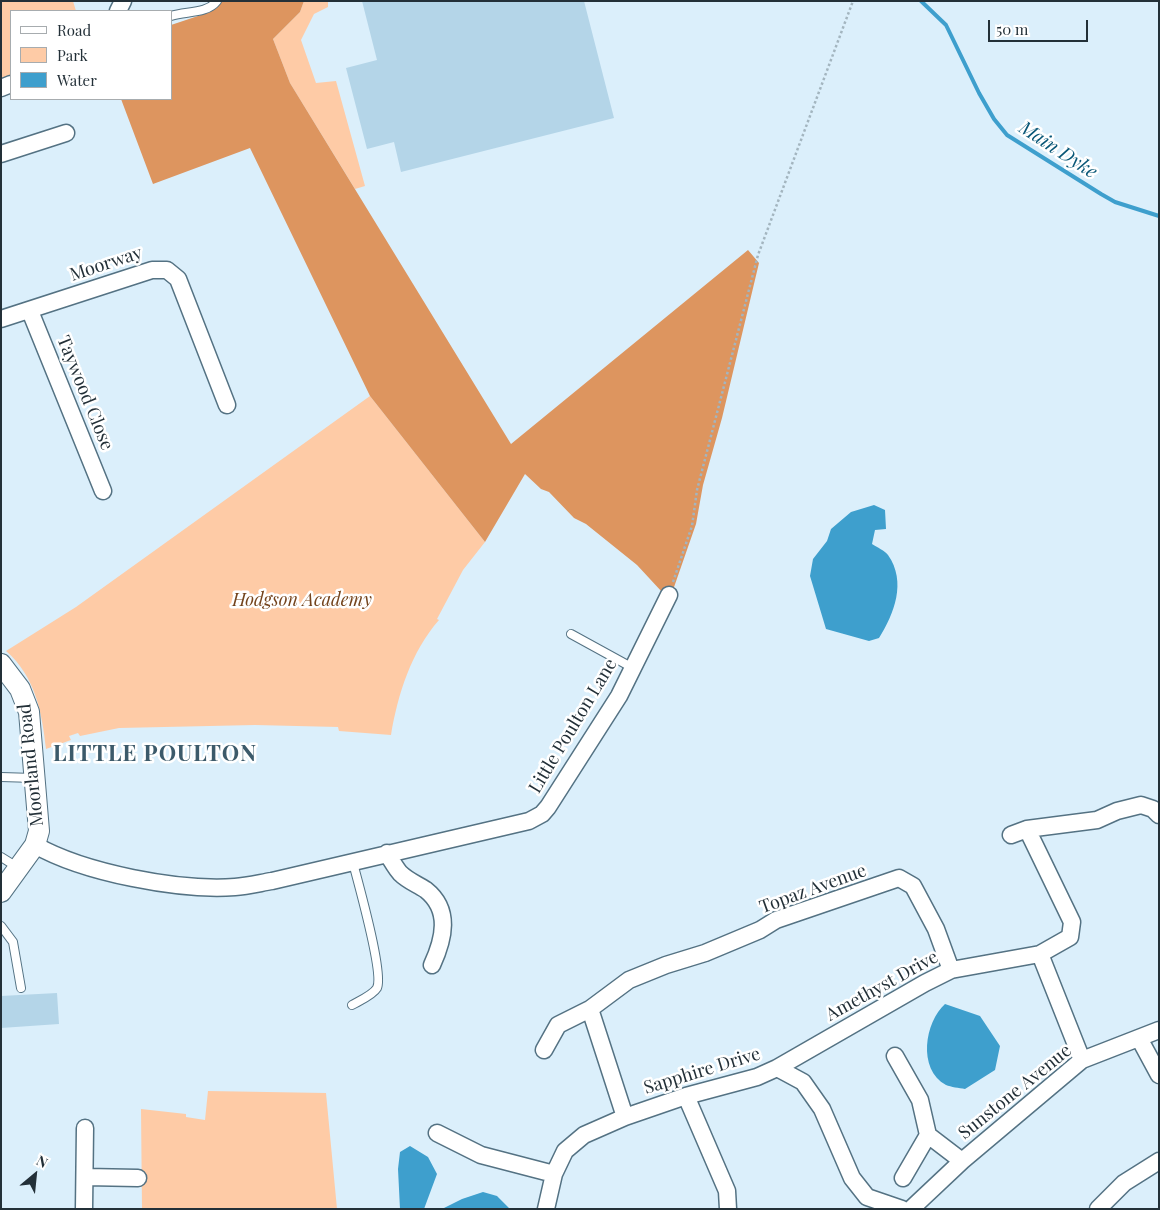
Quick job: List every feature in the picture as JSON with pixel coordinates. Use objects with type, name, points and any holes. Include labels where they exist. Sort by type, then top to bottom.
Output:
[{"type":"street","points":[[1,154],[67,134]]},
{"type":"street","name":"Moorway","points":[[1,319],[152,270],[162,269],[171,272],[178,280],[227,405]]},
{"type":"street","name":"Taywood Close","points":[[30,310],[103,491]]},
{"type":"street","name":"Little Poulton Lane","points":[[35,845],[57,858],[81,867],[194,887],[235,887],[263,883],[353,863],[387,853],[529,821],[542,814],[602,725],[669,595]]},
{"type":"street","name":"Moorland Road","points":[[1,664],[20,689],[29,712],[39,831],[35,845],[1,892]]},
{"type":"street","points":[[1011,835],[1027,829],[1097,820],[1117,811],[1141,805],[1153,809],[1159,815]]},
{"type":"street","name":"Amethyst Drive","points":[[777,1068],[925,982],[952,970],[1040,954],[1070,937],[1072,922],[1027,829]]},
{"type":"street","points":[[387,853],[399,872],[412,884],[423,888],[433,896],[440,908],[444,922],[442,940],[432,965]]},
{"type":"street","name":"Topaz Avenue","points":[[544,1050],[558,1025],[590,1009],[629,980],[666,965],[706,953],[760,930],[776,920],[899,878],[913,886],[936,930],[952,970]]},
{"type":"street","points":[[1040,954],[1082,1060]]},
{"type":"street","points":[[590,1009],[625,1117]]},
{"type":"street","name":"Sunstone Avenue","points":[[911,1209],[962,1161],[1082,1060],[1159,1030]]},
{"type":"street","points":[[1139,1038],[1159,1074]]},
{"type":"street","points":[[895,1056],[920,1100],[928,1135],[962,1161]]},
{"type":"street","name":"Sapphire Drive","points":[[546,1209],[554,1174],[565,1151],[584,1136],[625,1117],[686,1096],[757,1077],[777,1068],[803,1082],[822,1109],[852,1178],[867,1197],[902,1209]]},
{"type":"street","points":[[686,1096],[727,1191],[728,1209]]},
{"type":"street","points":[[84,1209],[86,1177],[85,1128]]},
{"type":"street","points":[[437,1133],[481,1155],[554,1174]]},
{"type":"street","points":[[903,1178],[928,1135]]},
{"type":"street","points":[[1098,1209],[1124,1183],[1159,1161]]},
{"type":"street","points":[[86,1177],[138,1178]]},
{"type":"lane","points":[[172,16],[190,11],[207,10],[217,1]]},
{"type":"lane","points":[[571,634],[633,668]]},
{"type":"lane","points":[[1,777],[34,778]]},
{"type":"lane","points":[[1,857],[18,868]]},
{"type":"lane","points":[[352,1005],[376,990],[378,980],[372,943],[353,863]]},
{"type":"lane","points":[[1,926],[12,942],[21,988]]},
{"type":"path","points":[[669,595],[692,526],[697,490],[758,255],[853,1]]},
{"type":"green space","points":[[1,1],[73,1],[76,10],[10,10],[10,82],[1,85]]},
{"type":"green space","points":[[304,1],[328,1],[328,7],[314,14],[301,40],[316,83],[336,81],[365,186],[355,189],[290,83],[273,39],[300,12]]},
{"type":"green space","name":"Hodgson Academy","points":[[370,396],[485,542],[463,570],[437,619],[439,620],[429,632],[413,660],[402,689],[391,735],[339,731],[338,727],[255,725],[119,728],[80,736],[78,733],[69,736],[71,740],[46,749],[39,708],[30,683],[16,661],[6,651],[76,607]]},
{"type":"green space","points":[[208,1091],[326,1093],[337,1209],[142,1209],[141,1109],[186,1114],[186,1117],[205,1120]]},
{"type":"shaded area","points":[[222,1],[304,1],[300,12],[273,39],[290,83],[511,444],[748,250],[759,263],[722,418],[703,485],[696,524],[673,590],[662,592],[637,565],[586,524],[574,518],[549,492],[541,489],[525,474],[485,542],[370,396],[250,148],[153,184],[121,100],[172,100],[172,25],[210,12]]},
{"type":"water","points":[[874,505],[885,510],[886,529],[875,530],[872,544],[888,555],[894,565],[897,587],[893,608],[884,629],[879,638],[869,641],[826,629],[810,576],[813,559],[827,541],[831,529],[851,512]]},
{"type":"water","points":[[945,1004],[980,1016],[1000,1046],[995,1070],[965,1089],[946,1085],[937,1078],[931,1068],[928,1057],[929,1033],[938,1012]]},
{"type":"water","points":[[410,1146],[428,1157],[437,1174],[424,1209],[400,1209],[398,1169],[400,1152]]},
{"type":"water","points":[[483,1192],[497,1196],[510,1209],[442,1209],[462,1199]]},
{"type":"building","points":[[362,1],[584,1],[614,118],[401,172],[394,142],[367,149],[346,68],[377,60]]},
{"type":"building","points":[[57,993],[59,1024],[1,1028],[1,996]]},
{"type":"waterway","name":"Main Dyke","points":[[921,1],[946,25],[979,93],[994,119],[1007,135],[1115,202],[1159,216]]},
{"type":"district","name":"LITTLE POULTON","points":[[155,754]]}]
